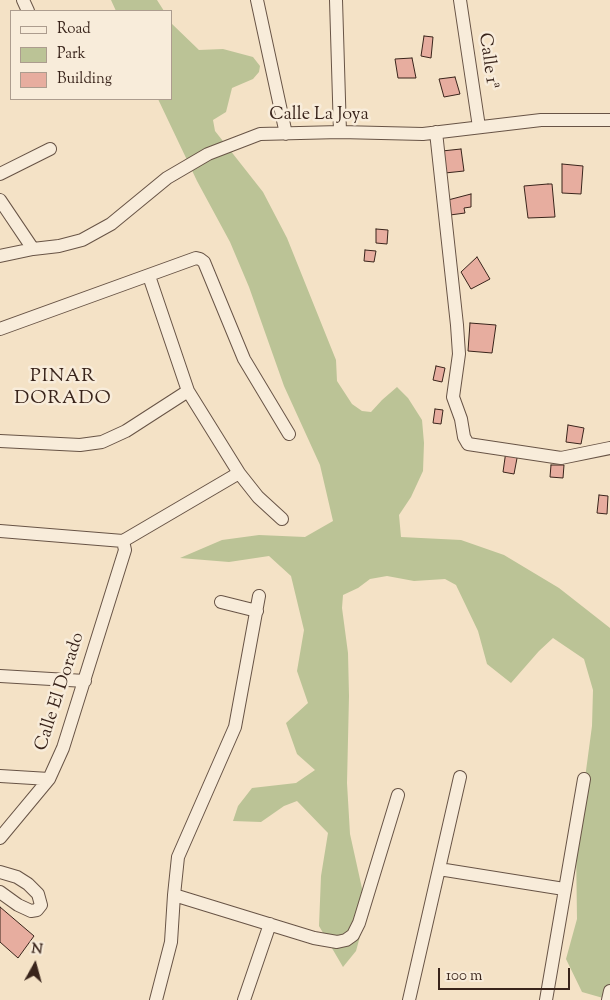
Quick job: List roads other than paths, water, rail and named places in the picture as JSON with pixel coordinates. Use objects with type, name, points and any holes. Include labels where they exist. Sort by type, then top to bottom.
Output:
[{"type":"street","points":[[257,0],[286,134]]},
{"type":"street","points":[[336,0],[340,132]]},
{"type":"street","name":"Calle 1ª","points":[[460,0],[479,127]]},
{"type":"street","name":"Calle La Joya","points":[[0,256],[82,240],[111,224],[167,178],[208,154],[260,134],[340,132],[423,134],[541,120],[610,120]]},
{"type":"street","points":[[436,132],[459,354],[453,397],[461,420],[464,438],[468,444],[561,458],[610,448]]},
{"type":"street","points":[[0,174],[50,149]]},
{"type":"street","points":[[0,200],[33,249]]},
{"type":"street","points":[[0,329],[196,258],[200,259],[204,262],[244,359],[289,434]]},
{"type":"street","points":[[149,276],[188,391],[239,473],[258,497],[282,519]]},
{"type":"street","points":[[0,441],[80,445],[102,442],[126,432],[188,391]]},
{"type":"street","points":[[0,531],[123,542],[239,473]]},
{"type":"street","name":"Calle El Dorado","points":[[0,838],[49,779],[63,748],[125,550],[123,542]]},
{"type":"street","points":[[156,1000],[171,942],[178,857],[235,726],[259,596]]},
{"type":"street","points":[[220,602],[257,611]]},
{"type":"street","points":[[0,676],[85,681]]},
{"type":"street","points":[[0,776],[49,779]]},
{"type":"street","points":[[409,1000],[460,778]]},
{"type":"street","points":[[546,1000],[584,779]]},
{"type":"street","points":[[174,895],[314,938],[337,942],[346,940],[352,935],[359,923],[398,795]]},
{"type":"street","points":[[439,869],[564,888]]},
{"type":"street","points":[[0,872],[17,877],[28,884],[38,894],[41,905],[37,910],[31,911],[18,905],[0,892]]},
{"type":"street","points":[[244,1000],[270,924]]},
{"type":"street","points":[[608,1000],[610,991]]},
{"type":"district","name":"PINAR DORADO","points":[[63,389]]}]
